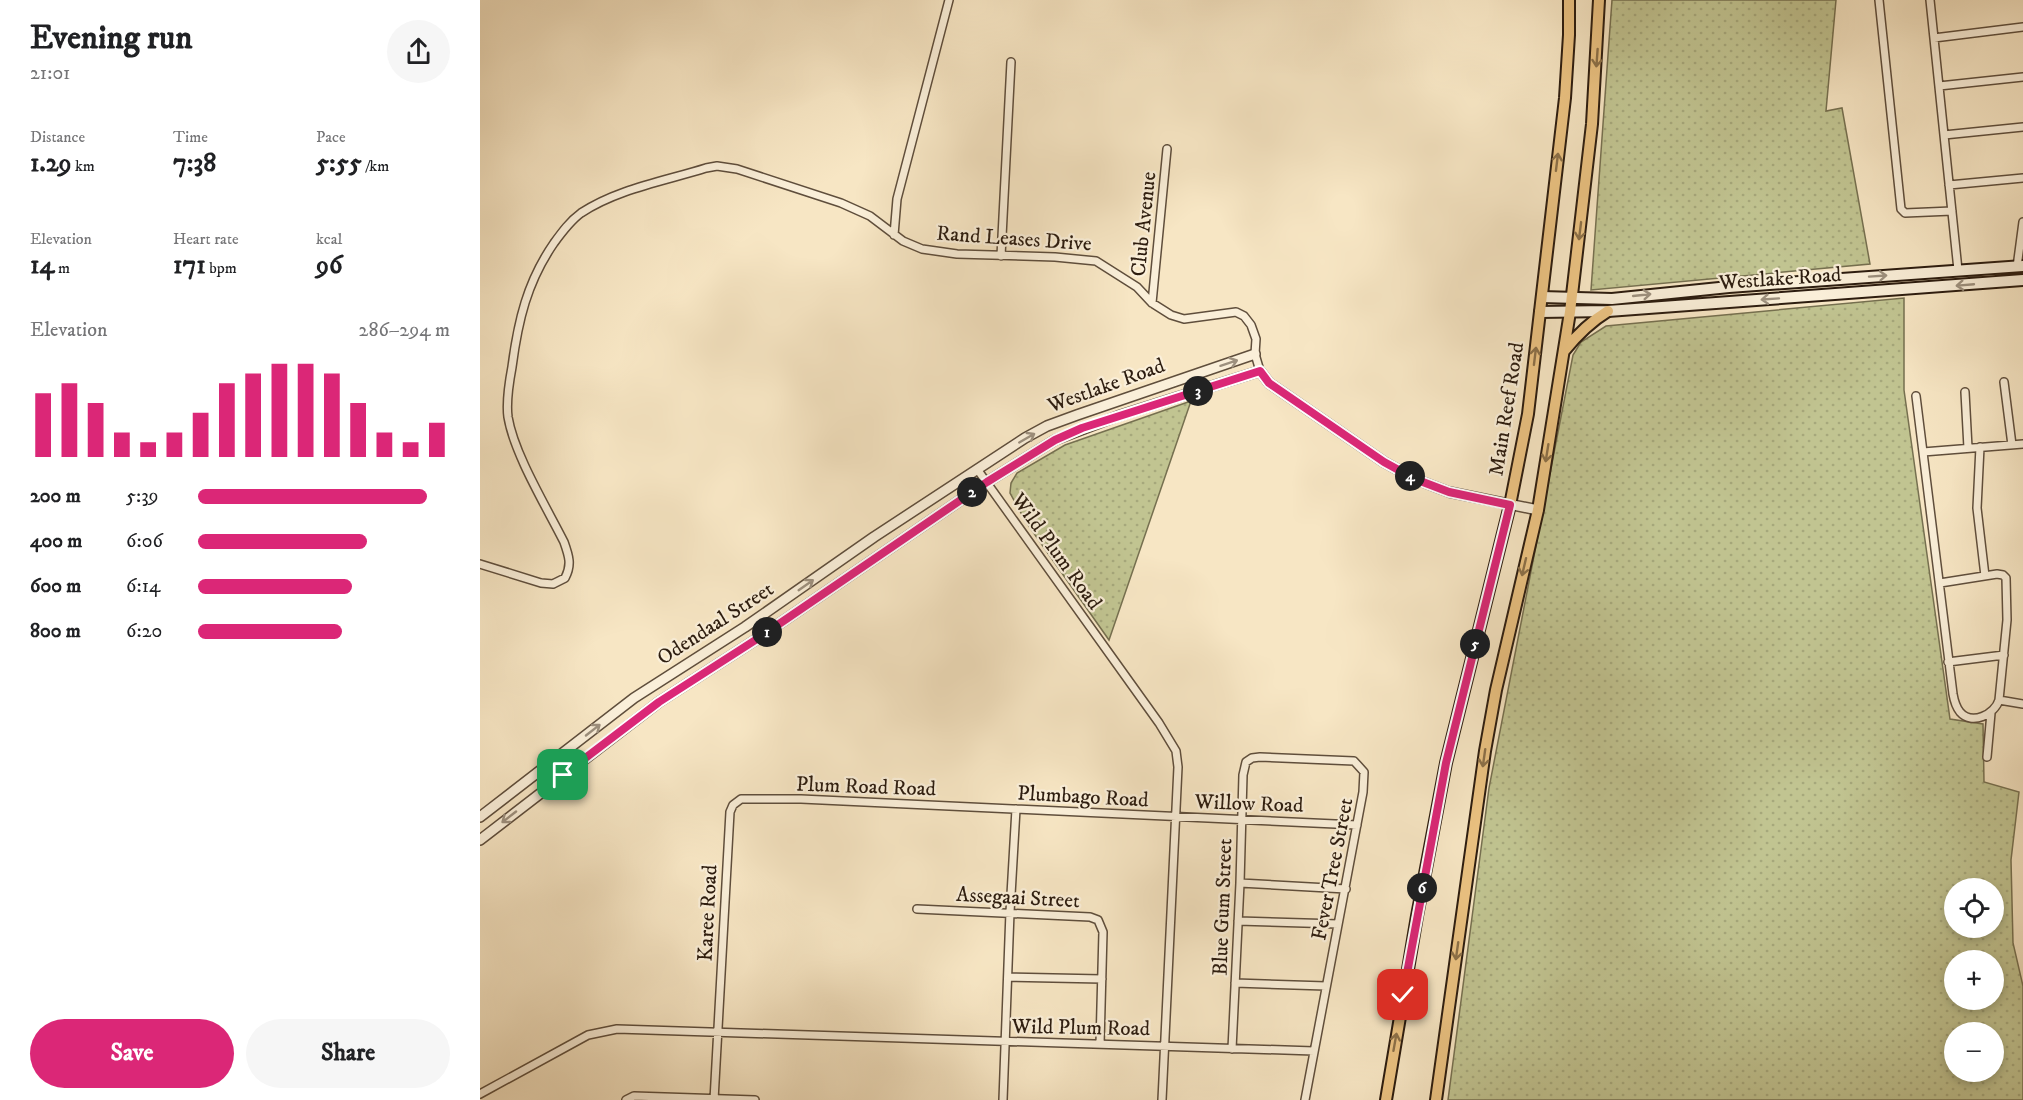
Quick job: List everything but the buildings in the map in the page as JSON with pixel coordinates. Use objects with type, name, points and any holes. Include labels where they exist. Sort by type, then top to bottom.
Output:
[{"type":"main road","name":"Main Reef Road","points":[[1386,1100],[1416,916],[1446,763],[1510,505],[1528,414],[1565,98],[1569,0]]},
{"type":"main road","points":[[1436,1100],[1485,751],[1538,510],[1570,312],[1590,144],[1599,0]]},
{"type":"main road","name":"Westlake Road","points":[[1542,297],[1612,299],[1729,287],[2020,267]]},
{"type":"main road","name":"Westlake Road","points":[[1540,312],[1608,311],[2023,280]]},
{"type":"main road","points":[[1564,351],[1595,318],[1608,311]]},
{"type":"street","points":[[894,235],[897,199],[949,0]]},
{"type":"street","points":[[1879,0],[1901,209],[1905,213],[1952,211]]},
{"type":"street","points":[[1930,0],[1958,270]]},
{"type":"street","points":[[1934,38],[2023,27]]},
{"type":"street","points":[[1001,256],[1011,62]]},
{"type":"street","points":[[1939,86],[2023,77]]},
{"type":"street","points":[[1944,135],[2023,127]]},
{"type":"street","name":"Club Avenue","points":[[1152,303],[1167,149]]},
{"type":"street","name":"Rand Leases Drive","points":[[480,564],[541,584],[550,584],[566,578],[570,567],[564,542],[520,454],[508,415],[514,348],[526,293],[544,257],[574,218],[596,204],[621,194],[717,166],[737,169],[841,203],[870,216],[894,235],[914,246],[935,252],[1096,261],[1137,287],[1152,303],[1171,315],[1184,319],[1236,312],[1244,316],[1251,325],[1256,339],[1256,354],[1260,371]]},
{"type":"street","points":[[1949,185],[2023,178]]},
{"type":"street","points":[[2020,267],[2023,222]]},
{"type":"street","name":"Westlake Road","points":[[977,469],[1047,426],[1256,354]]},
{"type":"street","points":[[1260,371],[1269,383],[1384,462],[1415,479],[1449,492],[1538,510]]},
{"type":"street","name":"Odendaal Street","points":[[480,840],[659,702],[757,639],[987,482],[1055,440],[1082,428],[1260,371]]},
{"type":"street","points":[[2004,382],[2012,445]]},
{"type":"street","points":[[1965,392],[1968,448]]},
{"type":"street","points":[[1916,396],[1953,694],[1959,711],[1971,718],[1991,713],[1997,707],[1999,700],[2007,612],[2007,580],[2000,574],[1940,583]]},
{"type":"street","points":[[1923,452],[2023,444]]},
{"type":"street","points":[[1980,447],[1977,508],[1985,576]]},
{"type":"street","name":"Odendaal Street","points":[[480,817],[634,698],[745,627],[977,469]]},
{"type":"street","name":"Wild Plum Road","points":[[480,1094],[582,1038],[600,1031],[617,1029],[1165,1045],[1178,767],[1174,746],[1072,599],[977,469]]},
{"type":"street","points":[[1948,662],[2004,655]]},
{"type":"street","points":[[1999,700],[2023,704]]},
{"type":"street","points":[[1987,758],[1991,713]]},
{"type":"street","name":"Fever Tree Street","points":[[1244,766],[1246,762],[1255,757],[1354,761],[1362,768],[1365,777],[1305,1100]]},
{"type":"street","name":"Blue Gum Street","points":[[1232,1049],[1244,766]]},
{"type":"street","name":"Plum Road Road","points":[[741,799],[990,808]]},
{"type":"street","name":"Karee Road","points":[[714,1099],[730,812],[733,805],[741,799]]},
{"type":"street","name":"Plumbago Road","points":[[990,808],[1175,817]]},
{"type":"street","points":[[1003,1100],[1016,809]]},
{"type":"street","name":"Willow Road","points":[[1175,817],[1357,825]]},
{"type":"street","points":[[1240,883],[1346,889]]},
{"type":"street","name":"Assegaai Street","points":[[917,909],[1010,912],[1090,917],[1098,920],[1103,932],[1100,1044]]},
{"type":"street","points":[[1239,921],[1338,924]]},
{"type":"street","points":[[1008,977],[1102,979]]},
{"type":"street","points":[[1235,983],[1326,986]]},
{"type":"street","points":[[1162,1100],[1165,1045],[1314,1051]]},
{"type":"street","points":[[626,1100],[634,1096],[755,1100]]},
{"type":"green space","points":[[1612,0],[1836,0],[1826,111],[1842,108],[1870,264],[1591,290]]},
{"type":"green space","points":[[1904,298],[1904,390],[1950,719],[1983,724],[1984,782],[2019,792],[2011,860],[2013,943],[2023,986],[2023,1100],[1448,1100],[1489,788],[1573,355],[1581,342],[1606,326]]},
{"type":"green space","points":[[1191,401],[1109,640],[1026,522],[1010,493],[1011,483],[1017,473],[1065,445]]},
{"type":"route","points":[[563,775],[659,702],[757,639],[987,482],[1055,440],[1082,428],[1260,371],[1269,383],[1384,462],[1415,479],[1449,492],[1510,505],[1446,763],[1403,995]]}]
